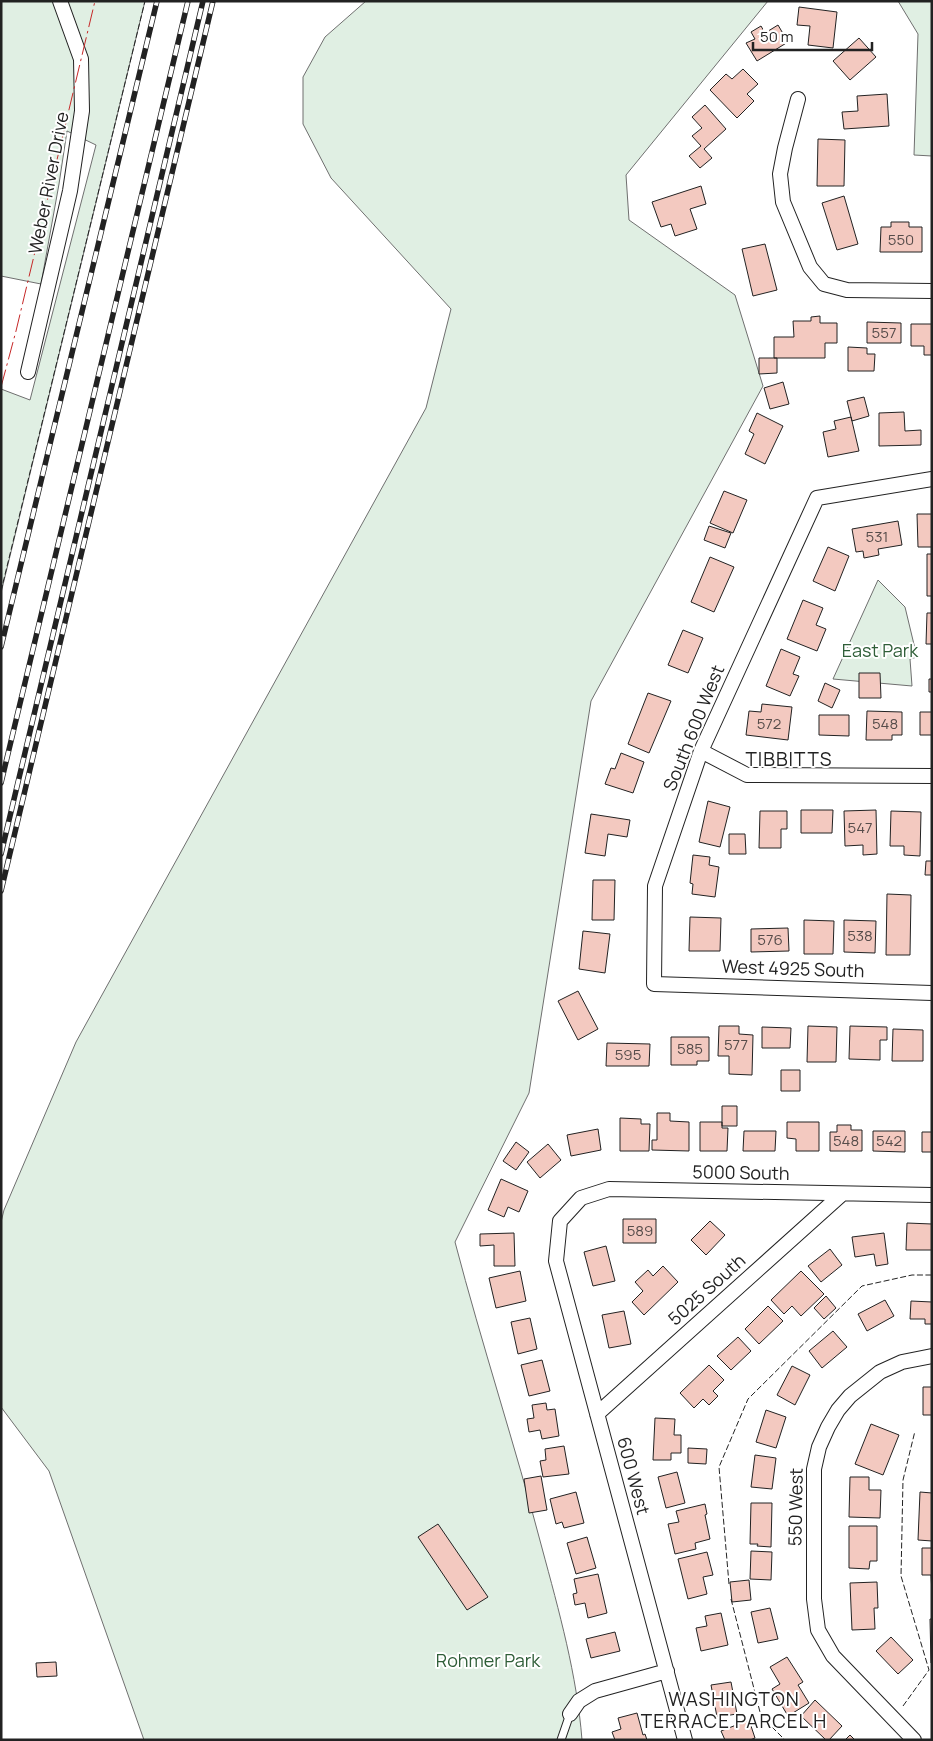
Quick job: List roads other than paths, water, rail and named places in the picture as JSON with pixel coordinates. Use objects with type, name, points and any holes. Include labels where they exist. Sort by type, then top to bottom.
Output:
[{"type":"street","name":"Weber River Drive","points":[[28,372],[70,191],[82,112],[81,59],[60,1]]},
{"type":"street","points":[[798,99],[780,174],[783,202],[810,267],[824,284],[847,290],[932,291]]},
{"type":"street","name":"South 600 West","points":[[654,984],[655,886],[701,751],[816,498],[932,479]]},
{"type":"street","points":[[701,751],[747,775],[932,776]]},
{"type":"street","name":"West 4925 South","points":[[654,984],[932,993]]},
{"type":"street","name":"5000 South","points":[[560,1221],[581,1198],[609,1189],[932,1195]]},
{"type":"street","name":"5025 South","points":[[597,1414],[842,1194]]},
{"type":"street","name":"600 West","points":[[560,1221],[556,1262],[685,1740]]},
{"type":"street","name":"550 West","points":[[914,1740],[833,1656],[818,1630],[814,1599],[814,1469],[819,1447],[828,1426],[838,1410],[865,1383],[880,1372],[902,1362],[932,1356]]},
{"type":"street","points":[[570,1714],[579,1701],[594,1691],[666,1671]]},
{"type":"lane","points":[[561,1740],[570,1714]]},
{"type":"railway","points":[[1,647],[157,1]]},
{"type":"railway","points":[[1,783],[188,1]]},
{"type":"railway","points":[[1,854],[203,1]]},
{"type":"railway","points":[[1,891],[213,1]]},
{"type":"district","name":"TIBBITTS","points":[[789,759]]},
{"type":"district","name":"WASHINGTON TERRACE PARCEL H","points":[[734,1710]]},
{"type":"park label","name":"East Park","points":[[880,651]]},
{"type":"park label","name":"Rohmer Park","points":[[488,1661]]}]
